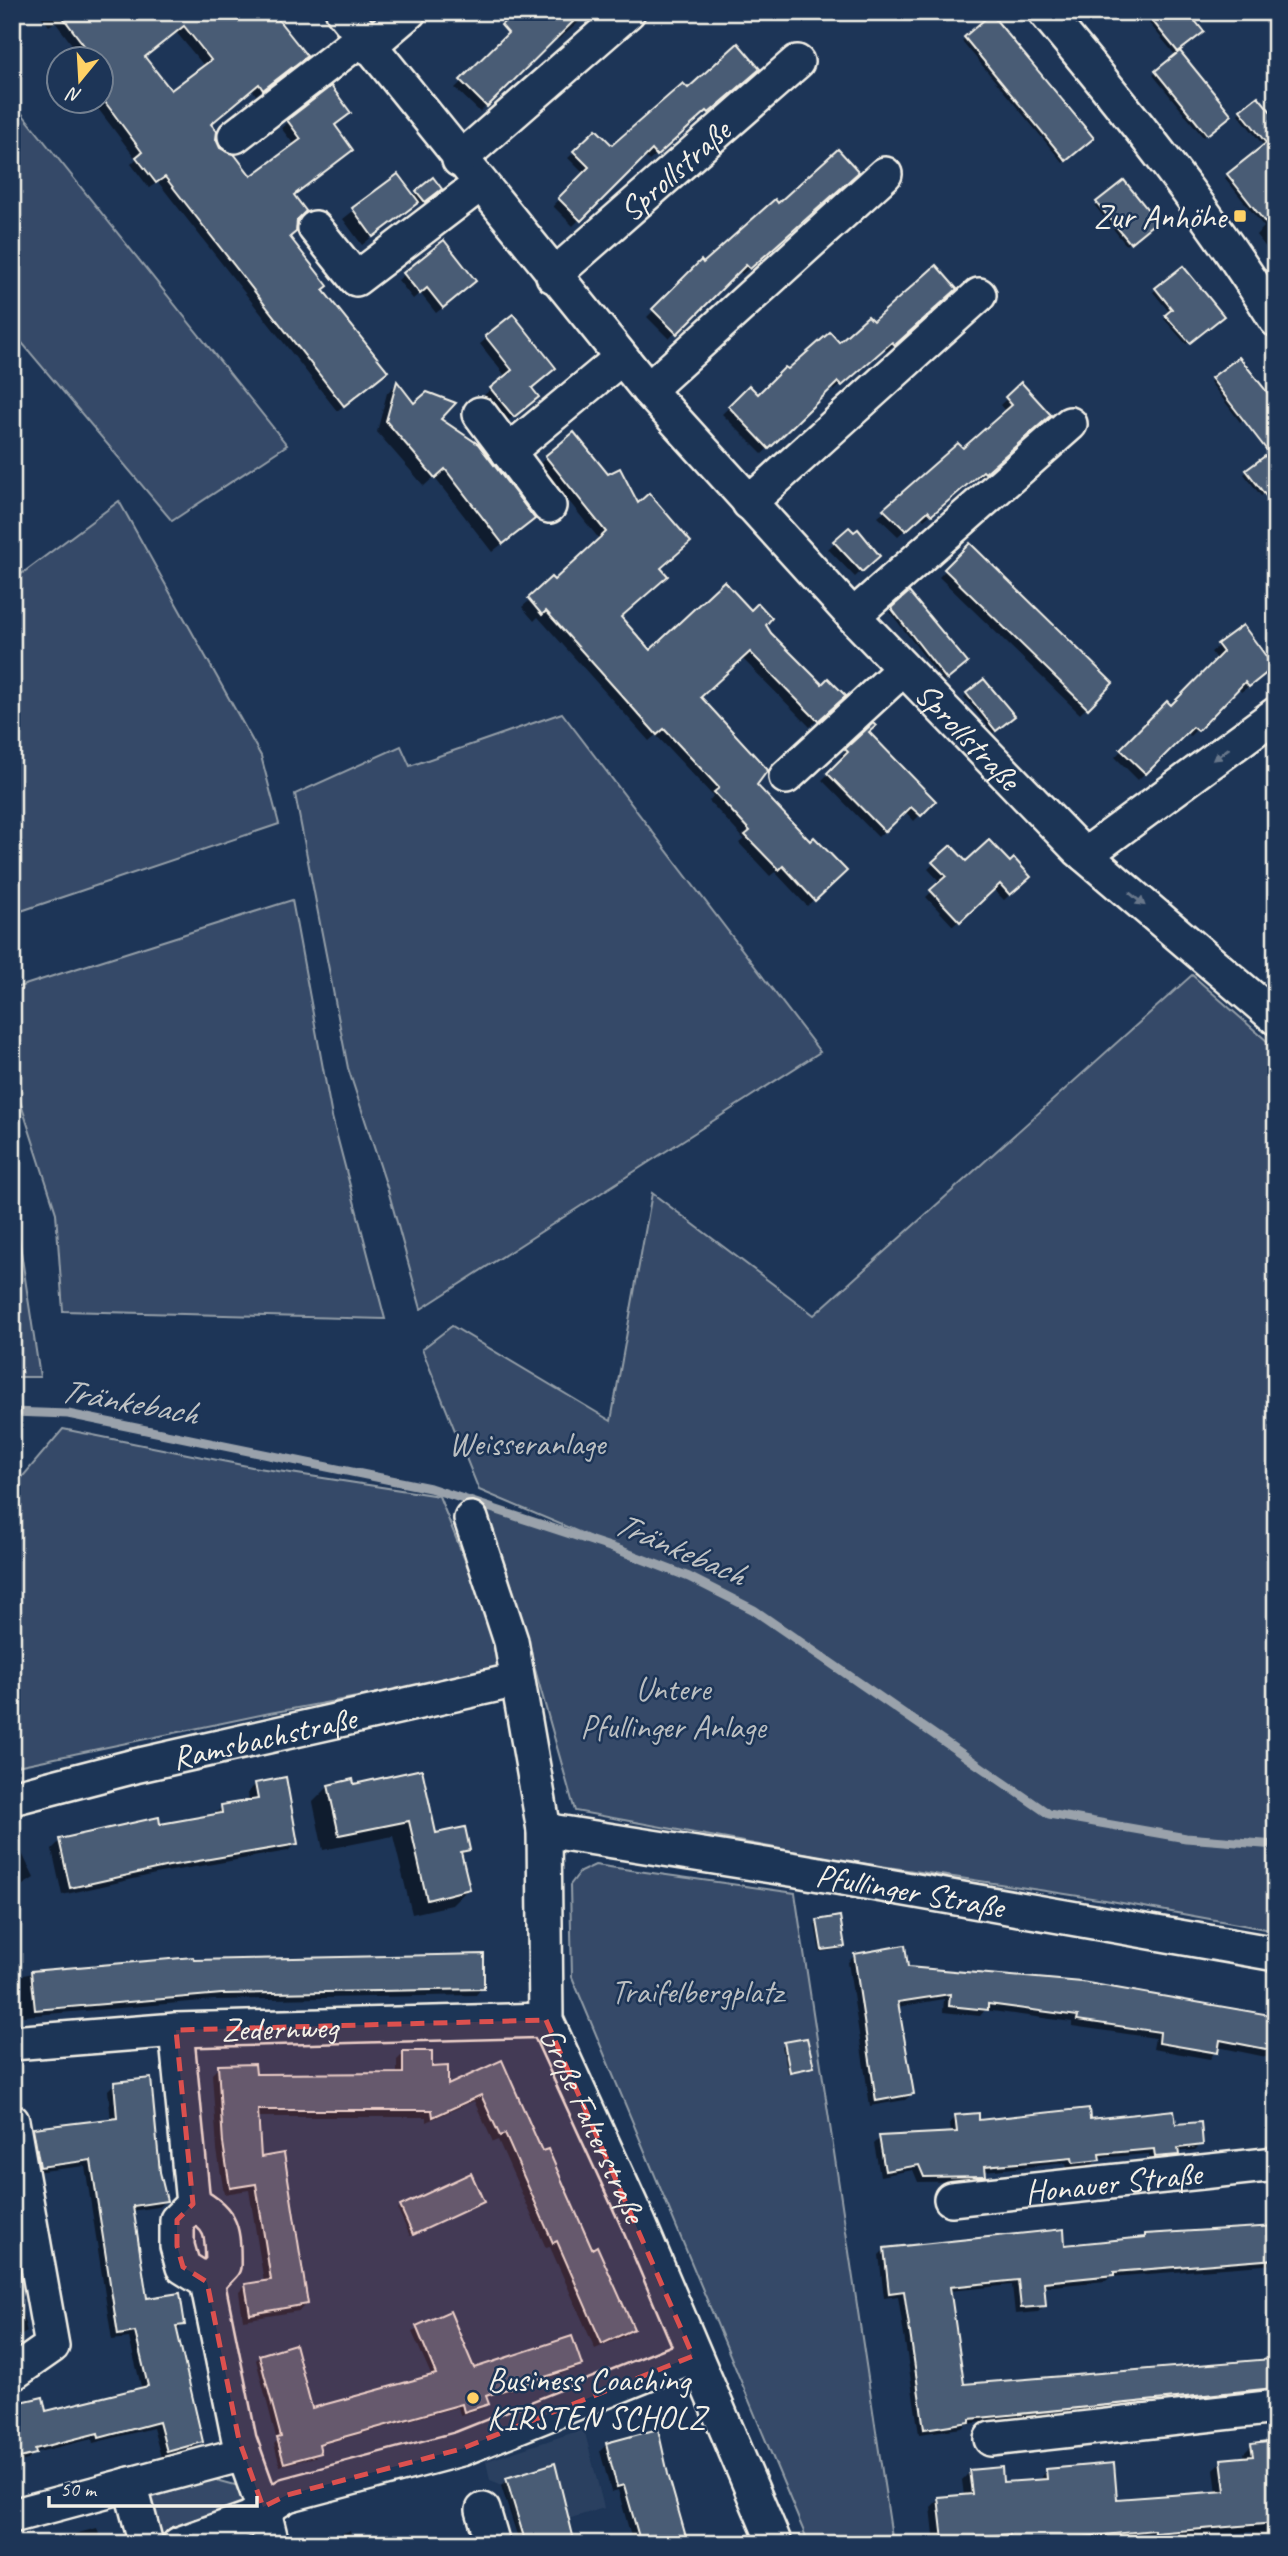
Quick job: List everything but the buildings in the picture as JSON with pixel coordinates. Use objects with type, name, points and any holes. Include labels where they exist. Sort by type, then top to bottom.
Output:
[{"type":"street","points":[[235,136],[358,32],[409,12]]},
{"type":"street","points":[[315,228],[356,279],[469,172],[628,12]]},
{"type":"street","points":[[1045,12],[1133,118],[1272,305]]},
{"type":"street","name":"Sprollstraße","points":[[358,32],[648,390],[853,616],[1085,855],[1276,1017]]},
{"type":"street","name":"Sprollstraße","points":[[553,276],[797,62]]},
{"type":"street","points":[[648,390],[886,174]]},
{"type":"street","points":[[749,503],[979,295]]},
{"type":"street","points":[[508,452],[621,358]]},
{"type":"street","points":[[480,414],[549,506]]},
{"type":"street","points":[[853,616],[1070,424]]},
{"type":"street","points":[[786,778],[903,669]]},
{"type":"street","points":[[1085,855],[1276,714]]},
{"type":"street","name":"Große Falterstraße","points":[[471,1519],[511,1641],[544,1830],[546,2020],[638,2221],[775,2544]]},
{"type":"street","name":"Ramsbachstraße","points":[[12,1798],[135,1766],[517,1680]]},
{"type":"street","name":"Pfullinger Straße","points":[[544,1830],[797,1870],[1276,1954]]},
{"type":"street","name":"Zedernweg","points":[[12,2043],[176,2030],[546,2020]]},
{"type":"street","points":[[176,2030],[193,2204]]},
{"type":"street","points":[[12,2121],[52,2346],[12,2374]]},
{"type":"street","name":"Honauer Straße","points":[[951,2199],[1276,2164]]},
{"type":"street","points":[[193,2204],[177,2220],[177,2246],[183,2267],[207,2282],[243,2454],[263,2507],[272,2544]]},
{"type":"street","points":[[193,2204],[212,2214],[223,2237],[223,2265],[207,2282]]},
{"type":"street","points":[[179,2544],[249,2519],[263,2507],[287,2495],[461,2449],[693,2356]]},
{"type":"street","points":[[991,2439],[1276,2407]]},
{"type":"street","points":[[12,2516],[243,2454]]},
{"type":"street","points":[[130,2484],[145,2544]]},
{"type":"street","points":[[483,2510],[493,2544]]},
{"type":"highlighted area","points":[[546,2020],[693,2356],[461,2449],[287,2495],[263,2507],[239,2440],[207,2282],[183,2267],[177,2246],[177,2220],[193,2204],[176,2030]]},
{"type":"shaded area","points":[[584,2429],[604,2508],[518,2534],[503,2485],[490,2480],[486,2461]]},
{"type":"green space","points":[[12,101],[287,445],[172,521],[12,331]]},
{"type":"green space","points":[[119,501],[261,756],[279,824],[12,914],[12,581]]},
{"type":"green space","points":[[562,713],[820,1052],[421,1309],[388,1190],[348,1068],[295,794],[401,746],[410,766]]},
{"type":"green space","points":[[292,900],[332,1117],[385,1319],[63,1311],[56,1213],[12,1076],[12,989]]},
{"type":"green space","points":[[1192,975],[1276,1049],[1276,1931],[1111,1901],[835,1859],[575,1811],[525,1634],[473,1502],[590,1540],[591,1537],[479,1490],[422,1349],[452,1326],[611,1421],[652,1193],[814,1315]]},
{"type":"green space","points":[[12,1192],[40,1377],[12,1377]]},
{"type":"green space","points":[[63,1429],[252,1467],[439,1496],[509,1669],[270,1713],[12,1767],[12,1489]]},
{"type":"green space","name":"Traifelbergplatz","points":[[595,1865],[795,1893],[893,2544],[809,2544],[572,1977],[570,1885],[580,1872]]},
{"type":"green space","points":[[213,2479],[243,2487],[251,2509],[216,2525],[162,2540],[150,2498]]},
{"type":"waterway","name":"Tränkebach","points":[[12,1412],[68,1414],[430,1488],[619,1550],[689,1577],[754,1610],[1049,1814],[1186,1838],[1276,1845]]},
{"type":"place","name":"Zur Anhöhe","points":[[1240,216]]},
{"type":"place","name":"Business Coaching KIRSTEN SCHOLZ","points":[[473,2398]]},
{"type":"park label","name":"Weisseranlage","points":[[527,1443]]},
{"type":"park label","name":"Untere Pfullinger Anlage","points":[[673,1707]]}]
